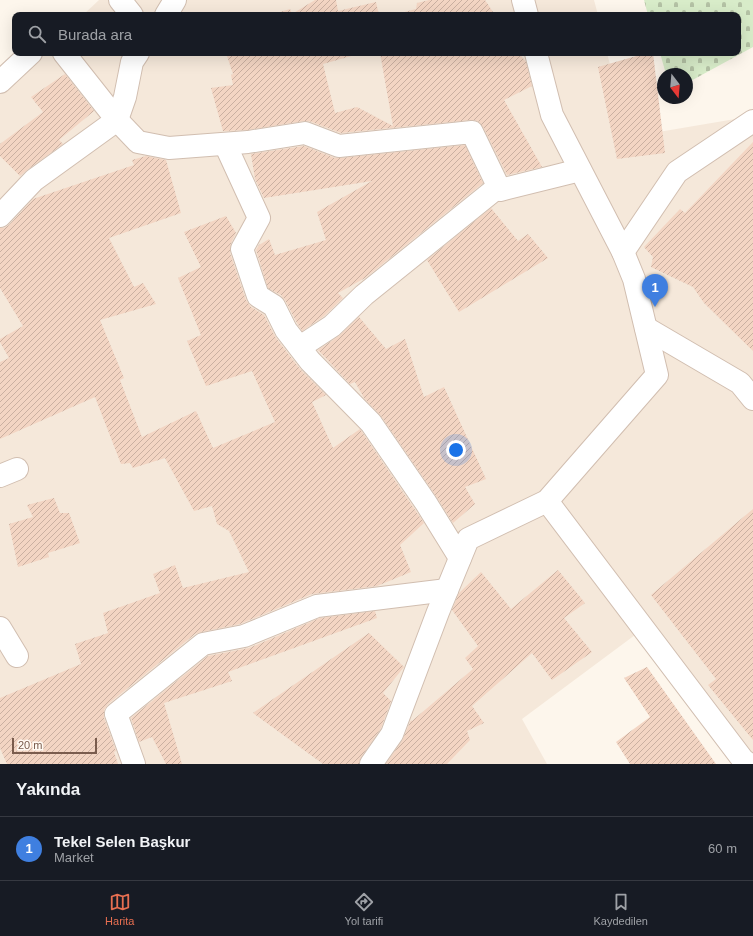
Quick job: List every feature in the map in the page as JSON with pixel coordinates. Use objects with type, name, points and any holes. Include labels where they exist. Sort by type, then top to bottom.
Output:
[{"type":"street","points":[[120,0],[130,12]]},
{"type":"street","points":[[168,12],[175,0]]},
{"type":"street","points":[[523,0],[525,12]]},
{"type":"street","points":[[0,82],[28,56]]},
{"type":"street","points":[[66,56],[117,120],[138,142],[168,148],[248,142],[305,133],[339,146],[472,132],[500,190],[580,170]]},
{"type":"street","points":[[0,216],[34,180],[117,120],[126,97],[132,62],[136,56]]},
{"type":"street","points":[[371,764],[392,734],[447,590],[468,540],[547,501],[657,375],[634,279],[623,252],[552,115],[537,56]]},
{"type":"street","points":[[623,252],[677,172],[753,121]]},
{"type":"street","points":[[225,144],[259,218],[242,249],[258,296],[274,306],[286,330],[310,361],[371,423],[426,503],[460,558]]},
{"type":"street","points":[[300,347],[332,326],[364,295],[498,187]]},
{"type":"street","points":[[646,328],[740,383],[753,399]]},
{"type":"street","points":[[547,501],[743,760],[749,764]]},
{"type":"street","points":[[134,764],[116,714],[203,644],[244,636],[317,606],[447,590]]},
{"type":"street","points":[[0,628],[17,656]]},
{"type":"shaded area","points":[[99,0],[594,0],[597,12],[86,12]]},
{"type":"shaded area","points":[[40,56],[608,56],[629,137],[753,116],[753,756],[635,635],[522,719],[547,764],[0,764],[0,94]]},
{"type":"green space","points":[[644,0],[753,0],[753,47],[741,54],[741,12],[647,12]]},
{"type":"green space","points":[[661,56],[736,56],[693,80],[693,68],[664,68]]},
{"type":"building","points":[[315,0],[336,0],[338,11],[376,2],[378,12],[295,12]]},
{"type":"building","points":[[429,0],[485,0],[493,12],[404,12],[416,9],[417,3]]},
{"type":"building","points":[[290,9],[291,12],[280,12]]},
{"type":"building","points":[[227,56],[351,56],[323,64],[335,113],[357,107],[393,126],[381,56],[521,56],[526,62],[532,86],[504,100],[542,167],[507,175],[483,127],[478,121],[471,120],[341,133],[309,121],[247,130],[223,131],[211,88],[233,85],[231,75],[233,74]]},
{"type":"building","points":[[636,56],[653,56],[657,86],[657,104],[659,104],[665,153],[617,159],[598,67]]},
{"type":"building","points":[[65,74],[94,111],[59,140],[63,144],[20,176],[0,156],[0,144],[43,112],[31,97]]},
{"type":"building","points":[[753,142],[753,351],[704,303],[693,287],[651,267],[653,257],[644,247],[680,209],[685,213]]},
{"type":"building","points":[[465,145],[483,183],[365,278],[338,293],[343,298],[324,316],[302,331],[285,300],[281,295],[268,288],[256,250],[259,245],[269,239],[275,255],[326,240],[317,212],[372,181],[264,198],[255,179],[251,154],[304,146],[335,158],[340,158]]},
{"type":"building","points":[[146,156],[166,160],[181,213],[109,238],[134,287],[143,283],[156,304],[100,320],[124,378],[120,380],[142,437],[196,411],[213,448],[275,422],[252,371],[206,386],[187,341],[201,335],[178,278],[201,267],[184,232],[226,216],[236,233],[231,243],[230,253],[246,300],[251,307],[264,315],[276,338],[300,369],[326,395],[312,402],[333,448],[360,429],[424,523],[400,545],[411,572],[377,586],[312,594],[240,624],[195,634],[108,704],[104,710],[104,718],[116,751],[114,752],[118,764],[7,764],[0,748],[0,698],[81,664],[75,644],[108,633],[103,613],[160,593],[153,574],[175,565],[183,588],[249,572],[229,531],[217,524],[212,506],[194,511],[165,458],[133,468],[130,463],[121,464],[95,397],[0,439],[0,362],[9,358],[0,342],[0,339],[23,326],[0,288],[0,228],[4,228],[9,225],[33,199],[134,165],[132,160]]},
{"type":"building","points":[[491,208],[518,241],[528,234],[548,258],[459,312],[427,260]]},
{"type":"building","points":[[359,317],[386,349],[405,339],[424,397],[444,387],[486,479],[465,487],[475,504],[453,523],[381,416],[364,398],[355,382],[350,384],[318,350],[339,336]]},
{"type":"building","points":[[54,498],[60,513],[69,513],[80,543],[48,553],[49,557],[18,567],[9,524],[33,517],[27,505]]},
{"type":"building","points":[[753,509],[753,740],[708,685],[716,679],[651,595]]},
{"type":"building","points":[[558,570],[585,603],[564,618],[592,652],[552,680],[532,653],[472,706],[484,723],[467,731],[470,740],[447,764],[386,764],[402,741],[411,720],[412,721],[473,669],[465,658],[478,646],[452,610],[459,593],[481,572],[511,609]]},
{"type":"building","points":[[375,611],[377,618],[228,672],[232,681],[164,703],[182,764],[166,764],[152,737],[139,742],[131,718],[208,656],[249,648],[320,618]]},
{"type":"building","points":[[369,633],[404,667],[383,693],[391,701],[381,728],[361,757],[359,764],[323,764],[253,713]]},
{"type":"building","points":[[647,667],[716,764],[630,764],[616,742],[650,717],[624,678]]},
{"type":"place","name":"Tekel Selen Başkur","points":[[655,307]]}]
